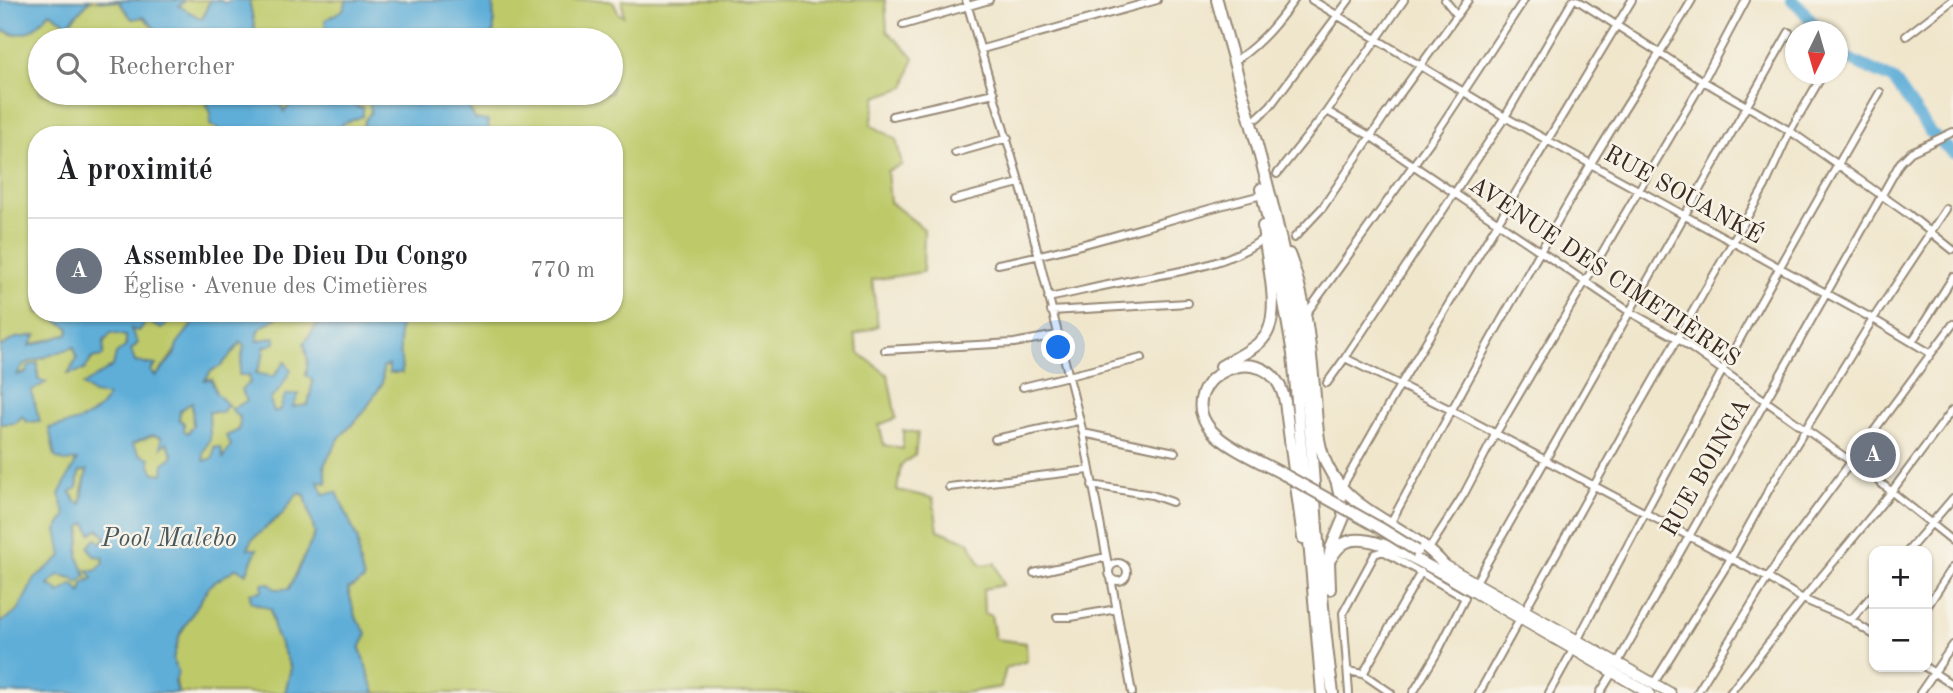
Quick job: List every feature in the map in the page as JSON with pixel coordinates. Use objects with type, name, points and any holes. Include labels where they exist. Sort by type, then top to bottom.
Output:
[{"type":"highway","points":[[1210,0],[1262,193],[1293,354],[1322,693]]},
{"type":"highway","points":[[1217,0],[1282,241],[1298,327],[1335,693]]},
{"type":"highway","points":[[1262,193],[1273,313],[1270,326],[1260,342],[1226,366],[1203,394],[1202,408],[1207,423],[1218,436],[1284,478],[1380,528],[1442,568]]},
{"type":"highway","points":[[1282,241],[1293,264],[1304,316],[1315,387],[1318,443],[1322,456],[1339,484],[1361,506],[1429,549],[1442,568]]},
{"type":"highway","points":[[1226,366],[1258,368],[1275,379],[1283,395],[1310,592],[1315,611]]},
{"type":"highway","points":[[1335,693],[1338,672],[1329,561],[1331,548],[1344,517],[1339,484]]},
{"type":"highway","points":[[1329,561],[1344,544],[1367,539],[1442,568]]},
{"type":"main road","points":[[1442,568],[1476,582],[1573,650],[1616,667]]},
{"type":"main road","points":[[1442,568],[1523,614],[1578,639],[1650,690],[1671,693]]},
{"type":"street","points":[[903,25],[967,3],[989,0]]},
{"type":"street","points":[[982,49],[1157,0]]},
{"type":"street","points":[[1239,58],[1263,39],[1294,0]]},
{"type":"street","name":"RUE SOUANKÉ","points":[[1312,0],[1505,117],[1930,353]]},
{"type":"street","points":[[1257,118],[1270,106],[1349,0]]},
{"type":"street","points":[[1277,174],[1327,111],[1404,0]]},
{"type":"street","points":[[1445,0],[1457,16]]},
{"type":"street","points":[[1294,239],[1323,207],[1370,136],[1468,0]]},
{"type":"street","points":[[1304,316],[1437,132],[1524,0]]},
{"type":"street","points":[[1327,383],[1505,117],[1575,0],[1745,107],[1790,131],[1882,195],[1953,250]]},
{"type":"street","points":[[1339,484],[1499,224],[1632,0]]},
{"type":"street","points":[[1390,524],[1540,251],[1692,0]]},
{"type":"street","points":[[1429,549],[1464,494],[1495,435],[1703,81],[1746,0]]},
{"type":"street","points":[[1906,36],[1953,0]]},
{"type":"street","points":[[967,3],[1007,138],[1083,433],[1132,693]]},
{"type":"street","points":[[1476,582],[1785,39]]},
{"type":"street","points":[[1479,693],[1765,186],[1790,131],[1817,84]]},
{"type":"street","points":[[1578,639],[1643,513],[1778,268],[1880,92]]},
{"type":"street","points":[[892,116],[994,93]]},
{"type":"street","name":"AVENUE DES CIMETIÈRES","points":[[1327,111],[1370,136],[1630,312],[1677,338],[1892,491],[1953,541]]},
{"type":"street","name":"RUE BOINGA","points":[[1600,693],[1906,156],[1950,134]]},
{"type":"street","points":[[955,153],[1007,138]]},
{"type":"street","points":[[954,200],[1019,183]]},
{"type":"street","points":[[998,264],[1108,239],[1262,193]]},
{"type":"street","points":[[1650,690],[1873,319],[1945,209]]},
{"type":"street","points":[[1048,298],[1115,283],[1165,276],[1242,253],[1264,237]]},
{"type":"street","points":[[1912,342],[1953,277]]},
{"type":"street","points":[[1051,311],[1188,303]]},
{"type":"street","points":[[1698,693],[1780,558],[1953,324]]},
{"type":"street","points":[[884,350],[1014,343],[1057,335]]},
{"type":"street","points":[[1023,387],[1067,374],[1142,358]]},
{"type":"street","points":[[1345,358],[1451,410],[1869,632]]},
{"type":"street","points":[[1730,693],[1892,491],[1953,409]]},
{"type":"street","points":[[995,439],[1078,421]]},
{"type":"street","points":[[1083,433],[1175,452]]},
{"type":"street","points":[[949,487],[1089,470]]},
{"type":"street","points":[[1092,485],[1152,495],[1172,502]]},
{"type":"street","points":[[1912,546],[1953,498]]},
{"type":"street","points":[[1349,693],[1343,613],[1375,554],[1383,551],[1465,598],[1413,693]]},
{"type":"street","points":[[1034,573],[1106,558]]},
{"type":"street","points":[[1110,574],[1118,564],[1124,566],[1127,573],[1119,581],[1117,605]]},
{"type":"street","points":[[1932,599],[1953,567]]},
{"type":"street","points":[[1363,674],[1421,572]]},
{"type":"street","points":[[1110,574],[1119,581]]},
{"type":"street","points":[[1851,620],[1869,599]]},
{"type":"street","points":[[1057,617],[1071,617],[1117,605]]},
{"type":"street","points":[[1920,693],[1953,645]]},
{"type":"street","points":[[1549,693],[1573,650]]},
{"type":"street","points":[[1348,671],[1363,674],[1391,693]]},
{"type":"street","points":[[1934,672],[1953,685]]},
{"type":"green space","points":[[90,0],[119,1],[132,19],[143,17],[154,28],[28,28],[28,105],[207,105],[217,126],[28,126],[28,322],[60,322],[70,328],[68,334],[27,346],[36,336],[16,338],[0,347],[0,29],[14,35],[50,12],[68,24]]},
{"type":"green space","points":[[185,0],[210,0],[202,19],[178,6]]},
{"type":"green space","points":[[249,0],[347,0],[333,28],[255,28]]},
{"type":"green space","points":[[493,0],[607,0],[613,2],[619,14],[624,16],[622,0],[885,0],[887,31],[914,57],[905,87],[876,97],[871,125],[896,139],[902,165],[887,171],[890,202],[924,229],[923,272],[872,280],[878,326],[854,335],[859,353],[888,375],[896,418],[879,425],[884,445],[903,449],[903,430],[918,433],[915,455],[901,465],[897,490],[933,498],[938,530],[969,542],[981,565],[995,563],[1003,585],[983,589],[984,614],[991,615],[995,639],[1026,643],[1027,661],[1006,668],[1001,687],[964,693],[375,693],[360,648],[366,634],[355,616],[348,589],[364,580],[358,540],[323,494],[317,481],[327,483],[324,465],[340,437],[363,413],[382,384],[383,367],[389,365],[402,373],[400,322],[623,322],[623,126],[477,126],[469,108],[470,105],[623,105],[623,28],[494,28]]},
{"type":"green space","points":[[370,105],[372,112],[363,126],[341,126],[341,124],[356,107]]},
{"type":"green space","points":[[144,322],[195,322],[156,376],[150,372],[155,366],[135,362],[131,350],[130,328]]},
{"type":"green space","points":[[270,322],[319,322],[304,343],[308,361],[306,375],[313,381],[308,405],[273,412],[270,400],[280,389],[285,363],[273,377],[256,373],[264,347],[257,341],[258,330]]},
{"type":"green space","points":[[111,333],[126,336],[124,353],[105,402],[99,410],[82,421],[66,516],[57,529],[63,557],[36,578],[18,611],[0,623],[0,424],[16,423],[31,391],[46,382],[38,380],[38,364],[26,373],[16,375],[24,364],[74,347],[77,359],[68,373],[84,370]]},
{"type":"green space","points":[[241,342],[244,346],[239,374],[249,375],[248,396],[242,418],[223,459],[203,461],[203,453],[210,439],[209,412],[216,393],[212,379],[205,381],[211,371],[221,366]]},
{"type":"green space","points":[[192,402],[193,426],[188,433],[183,431],[179,420],[180,411]]},
{"type":"green space","points":[[153,435],[164,440],[174,456],[163,474],[154,473],[132,443]]},
{"type":"green space","points":[[88,470],[81,504],[75,501],[71,492],[77,488],[79,472]]},
{"type":"green space","points":[[298,493],[305,495],[315,534],[289,589],[250,593],[251,602],[271,609],[275,633],[291,668],[285,693],[178,693],[173,659],[180,634],[210,585],[237,568],[245,573],[256,549],[247,549],[251,540],[282,514]]},
{"type":"green space","points":[[86,522],[99,529],[106,538],[101,544],[97,539],[104,563],[95,571],[88,571],[94,578],[81,594],[59,593],[47,585],[59,574],[66,578],[86,576],[78,557],[81,527]]},
{"type":"water","points":[[0,0],[90,0],[68,24],[50,12],[35,28],[28,28],[28,32],[16,34],[0,29]]},
{"type":"water","points":[[97,0],[185,0],[179,6],[202,19],[210,0],[225,3],[230,0],[249,0],[255,28],[155,28],[144,17],[132,19],[119,2]]},
{"type":"water","points":[[347,0],[493,0],[494,28],[325,28],[325,20],[343,10]]},
{"type":"water","points":[[207,105],[281,105],[284,112],[289,105],[363,107],[363,116],[342,126],[213,126],[210,125],[211,113]]},
{"type":"water","points":[[370,105],[470,105],[475,119],[488,121],[488,126],[363,126],[371,112]]},
{"type":"water","name":"Pool Malebo","points":[[60,322],[146,322],[139,331],[131,329],[138,343],[131,350],[135,362],[156,365],[150,371],[156,376],[174,355],[177,344],[194,322],[270,322],[258,330],[257,341],[275,337],[275,343],[264,347],[256,373],[273,377],[285,362],[291,370],[270,400],[274,412],[280,410],[285,395],[299,394],[293,407],[308,405],[313,381],[306,375],[308,361],[304,343],[319,322],[400,322],[402,373],[389,373],[389,365],[383,367],[382,384],[363,413],[340,437],[324,465],[327,483],[318,481],[323,494],[337,492],[358,540],[364,580],[348,589],[355,616],[367,634],[360,648],[375,693],[285,693],[291,668],[275,633],[271,609],[251,602],[250,593],[262,591],[262,584],[269,583],[275,589],[289,589],[315,534],[305,495],[298,493],[282,514],[251,540],[248,549],[257,549],[246,574],[237,568],[210,585],[180,634],[173,659],[178,672],[175,682],[178,693],[0,693],[0,623],[18,611],[35,578],[62,556],[57,529],[66,516],[59,494],[77,460],[66,462],[55,457],[49,428],[75,422],[90,415],[103,404],[108,396],[93,394],[83,385],[113,366],[116,354],[126,346],[126,336],[111,333],[104,341],[103,356],[92,358],[84,370],[68,374],[77,359],[74,347],[24,364],[17,375],[26,373],[28,366],[38,363],[38,380],[47,382],[31,391],[40,421],[27,422],[22,416],[16,423],[0,424],[0,347],[16,338],[36,335],[29,346],[68,334],[69,328]],"holes":[[[241,342],[244,346],[239,375],[249,375],[250,383],[241,389],[247,401],[231,409],[240,418],[239,430],[226,436],[231,445],[223,458],[221,448],[214,447],[213,458],[204,461],[203,453],[210,439],[209,412],[223,412],[225,407],[229,406],[216,393],[211,379],[205,380]],[[192,402],[193,426],[188,433],[184,431],[184,423],[179,419],[180,411]],[[152,435],[161,437],[161,448],[167,442],[173,456],[164,463],[163,474],[154,473],[150,458],[141,455],[132,444]],[[87,470],[81,504],[75,501],[71,492],[77,488],[79,472]],[[86,523],[91,534],[99,529],[106,538],[101,543],[96,538],[89,547],[94,556],[103,557],[104,563],[95,571],[87,570],[93,578],[83,583],[81,593],[73,584],[59,593],[48,585],[59,575],[73,578],[78,583],[86,576],[78,557],[81,527]]]},
{"type":"water","name":"Pool Malebo","points":[[149,322],[167,322],[162,329]]},
{"type":"waterway","points":[[1792,0],[1811,21]]},
{"type":"waterway","points":[[1848,59],[1894,80],[1930,132],[1953,153]]},
{"type":"place","name":"Assemblee De Dieu Du Congo","points":[[1873,455]]}]
